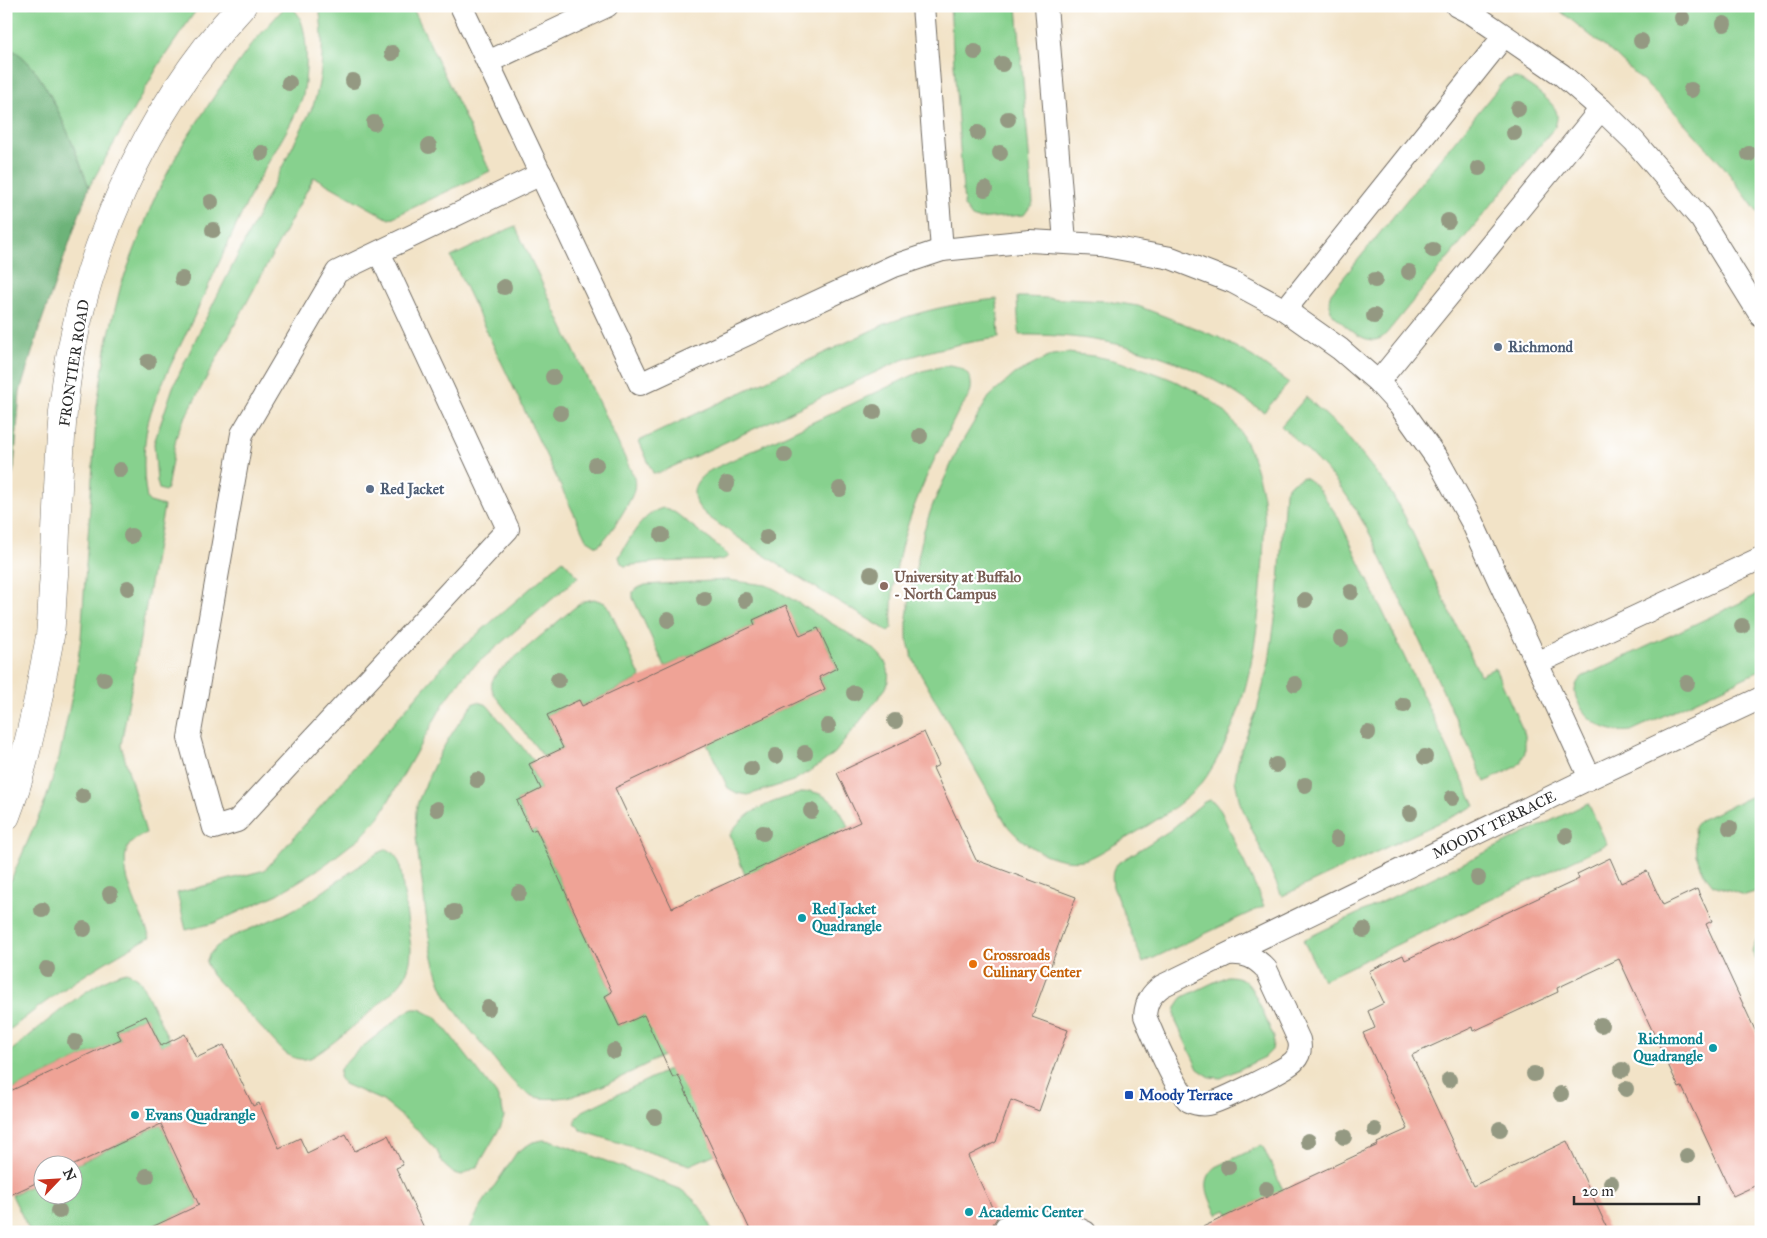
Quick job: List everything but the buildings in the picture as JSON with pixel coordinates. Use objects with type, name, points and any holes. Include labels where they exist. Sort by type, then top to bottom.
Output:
[{"type":"street","name":"FRONTIER ROAD","points":[[6,816],[29,742],[50,635],[64,401],[74,342],[86,292],[102,238],[121,192],[162,113],[199,57],[242,6]]},
{"type":"lane","points":[[461,6],[640,384],[894,266],[942,250],[1030,241],[1100,245],[1171,258],[1234,282],[1285,310],[1340,349],[1378,382],[1399,405],[1438,460],[1472,522],[1590,778]]},
{"type":"lane","points":[[488,62],[607,6]]},
{"type":"lane","points":[[923,6],[942,250]]},
{"type":"lane","points":[[1046,6],[1065,242]]},
{"type":"lane","points":[[1458,6],[1473,14],[1562,76],[1601,109],[1634,141],[1701,219],[1761,316]]},
{"type":"lane","points":[[1285,310],[1504,36]]},
{"type":"lane","points":[[1378,382],[1601,109]]},
{"type":"lane","points":[[379,252],[508,529],[237,821],[214,828],[189,738],[242,434],[337,272],[541,174]]},
{"type":"lane","points":[[1537,663],[1761,558]]},
{"type":"lane","name":"MOODY TERRACE","points":[[1230,954],[1590,778],[1761,698]]},
{"type":"lane","points":[[1240,953],[1249,956],[1259,961],[1266,969],[1299,1040],[1299,1054],[1295,1061],[1284,1068],[1216,1102],[1203,1105],[1196,1104],[1189,1101],[1180,1090],[1148,1024],[1146,1007],[1154,991],[1230,954],[1240,953]]},
{"type":"lane","points":[[1006,1227],[1020,1222],[1053,1222],[1080,1228],[1086,1232]]},
{"type":"green space","points":[[6,6],[199,6],[160,63],[89,187],[67,130],[45,86],[33,68],[20,55],[6,48]]},
{"type":"green space","points":[[319,6],[412,6],[490,171],[389,219],[314,177],[179,429],[167,489],[165,491],[159,489],[157,481],[154,443],[173,387],[313,106],[317,94],[322,56]]},
{"type":"green space","points":[[950,6],[1017,6],[1033,203],[1024,215],[978,219],[972,217],[964,206]]},
{"type":"green space","points":[[1554,6],[1761,6],[1761,217],[1724,167],[1670,107],[1616,56]]},
{"type":"green space","points":[[287,7],[295,11],[301,20],[304,33],[306,64],[301,101],[291,123],[254,188],[160,388],[146,432],[144,467],[147,499],[150,502],[164,506],[121,745],[146,833],[128,847],[125,857],[126,868],[136,904],[150,937],[75,981],[6,1033],[6,891],[45,802],[59,758],[74,686],[81,638],[97,405],[107,342],[121,285],[154,199],[181,147],[251,45],[283,9]]},
{"type":"green space","points":[[6,48],[20,55],[33,68],[45,86],[67,130],[89,187],[41,323],[20,392],[14,468],[6,502]]},
{"type":"green space","points":[[1515,78],[1538,91],[1554,107],[1557,115],[1555,127],[1386,334],[1380,339],[1372,340],[1350,330],[1332,313],[1329,303],[1331,293],[1502,83],[1506,79]]},
{"type":"green space","points":[[515,226],[634,477],[635,483],[631,498],[612,530],[597,546],[586,539],[451,257]]},
{"type":"green space","points":[[1017,297],[1106,301],[1138,306],[1218,337],[1253,357],[1289,383],[1264,412],[1208,377],[1163,357],[1116,344],[1093,340],[1044,335],[1019,335]]},
{"type":"green space","points":[[997,299],[999,338],[950,346],[902,360],[659,473],[653,473],[639,441],[885,324],[941,308]]},
{"type":"green space","points":[[1068,353],[1095,356],[1150,371],[1198,392],[1212,401],[1230,418],[1248,446],[1259,477],[1264,504],[1261,587],[1255,643],[1242,699],[1233,726],[1221,751],[1199,786],[1177,806],[1098,854],[1083,860],[1072,861],[1051,856],[1031,847],[1007,825],[921,675],[912,656],[907,639],[907,617],[911,591],[924,530],[933,504],[959,447],[989,397],[1015,374],[1052,355]]},
{"type":"green space","points":[[949,365],[958,367],[966,372],[971,384],[970,392],[941,446],[912,511],[894,580],[892,628],[888,631],[752,547],[707,516],[696,502],[694,491],[697,482],[713,469],[922,371]]},
{"type":"green space","points":[[1306,397],[1342,430],[1387,486],[1404,515],[1480,675],[1495,668],[1525,735],[1525,752],[1516,767],[1485,782],[1371,536],[1352,503],[1338,484],[1318,461],[1281,426]]},
{"type":"green space","points":[[1303,477],[1318,488],[1338,517],[1475,806],[1282,896],[1240,803],[1235,780],[1241,750],[1257,710],[1269,662],[1278,598],[1285,491],[1290,484]]},
{"type":"green space","points":[[663,508],[677,514],[722,549],[728,556],[721,560],[659,562],[624,566],[619,557],[632,535],[642,521],[655,511]]},
{"type":"green space","points":[[563,560],[578,577],[466,673],[444,703],[380,816],[362,836],[322,867],[278,894],[214,923],[186,930],[177,893],[265,870],[452,656]]},
{"type":"green space","points":[[727,580],[766,585],[775,589],[874,649],[885,662],[888,671],[886,688],[835,753],[793,781],[748,795],[737,793],[728,788],[707,744],[825,689],[819,677],[837,668],[818,628],[800,636],[785,605],[753,620],[755,625],[665,667],[633,598],[633,592],[645,585]]},
{"type":"green space","points":[[1761,593],[1761,670],[1631,731],[1614,731],[1599,725],[1582,709],[1576,699],[1575,692],[1577,683],[1582,677]]},
{"type":"green space","points":[[594,599],[605,603],[609,608],[641,678],[582,706],[579,700],[547,715],[563,748],[544,757],[495,696],[492,683],[499,671],[574,608],[584,601]]},
{"type":"green space","points":[[478,702],[487,705],[534,761],[529,764],[541,789],[517,801],[531,831],[536,829],[612,992],[605,996],[619,1026],[652,1011],[663,1056],[604,1085],[572,1096],[540,1098],[526,1093],[514,1083],[455,1010],[445,993],[435,967],[427,924],[417,847],[417,807],[420,796],[445,744],[470,708],[474,703]]},
{"type":"green space","points":[[809,791],[817,793],[834,803],[848,827],[745,875],[730,835],[736,826],[744,818],[764,806]]},
{"type":"green space","points":[[1761,792],[1761,890],[1745,895],[1713,885],[1705,875],[1696,855],[1694,827],[1700,820]]},
{"type":"green space","points":[[1210,800],[1221,811],[1264,906],[1143,963],[1113,887],[1113,872],[1117,864],[1169,831],[1204,802]]},
{"type":"green space","points":[[1588,803],[1607,844],[1323,980],[1303,940]]},
{"type":"green space","points":[[387,849],[394,853],[400,864],[411,948],[410,961],[406,973],[402,981],[386,998],[329,1046],[310,1058],[299,1059],[293,1057],[284,1052],[212,975],[206,962],[209,955],[216,947],[229,938],[285,914],[311,900],[376,854]]},
{"type":"green space","points":[[1761,927],[1761,969],[1752,951]]},
{"type":"green space","points":[[127,972],[138,978],[141,982],[170,1042],[161,1046],[146,1016],[116,1030],[121,1039],[6,1093],[6,1055],[81,995],[113,976]]},
{"type":"green space","points":[[1227,976],[1244,980],[1250,986],[1274,1037],[1272,1050],[1265,1057],[1221,1078],[1210,1077],[1198,1069],[1176,1022],[1175,1012],[1183,997]]},
{"type":"green space","points":[[420,1009],[437,1018],[496,1094],[502,1107],[504,1117],[501,1126],[478,1166],[462,1175],[453,1173],[443,1164],[437,1151],[410,1123],[383,1101],[344,1084],[339,1077],[340,1069],[356,1052],[406,1012]]},
{"type":"green space","points":[[670,1069],[673,1078],[679,1075],[715,1154],[690,1165],[582,1131],[575,1124],[577,1117],[583,1111]]},
{"type":"green space","points":[[161,1124],[199,1205],[171,1218],[177,1232],[30,1232],[12,1195],[32,1185],[32,1206],[82,1206],[82,1162]]},
{"type":"green space","points":[[553,1141],[680,1189],[700,1207],[707,1218],[712,1232],[470,1232],[470,1228],[481,1206],[517,1152],[533,1142]]},
{"type":"green space","points":[[1262,1145],[1283,1190],[1229,1215],[1226,1210],[1217,1214],[1207,1190],[1208,1178],[1211,1172],[1216,1167]]},
{"type":"place","name":"Richmond","points":[[1498,347]]},
{"type":"place","name":"Red Jacket","points":[[370,489]]},
{"type":"place","name":"University at Buffalo - North Campus","points":[[884,586]]},
{"type":"place","name":"Red Jacket Quadrangle","points":[[802,918]]},
{"type":"place","name":"Crossroads Culinary Center","points":[[973,964]]},
{"type":"place","name":"Richmond Quadrangle","points":[[1713,1048]]},
{"type":"place","name":"Moody Terrace","points":[[1129,1095]]},
{"type":"place","name":"Evans Quadrangle","points":[[135,1115]]},
{"type":"place","name":"Academic Center","points":[[969,1212]]}]
